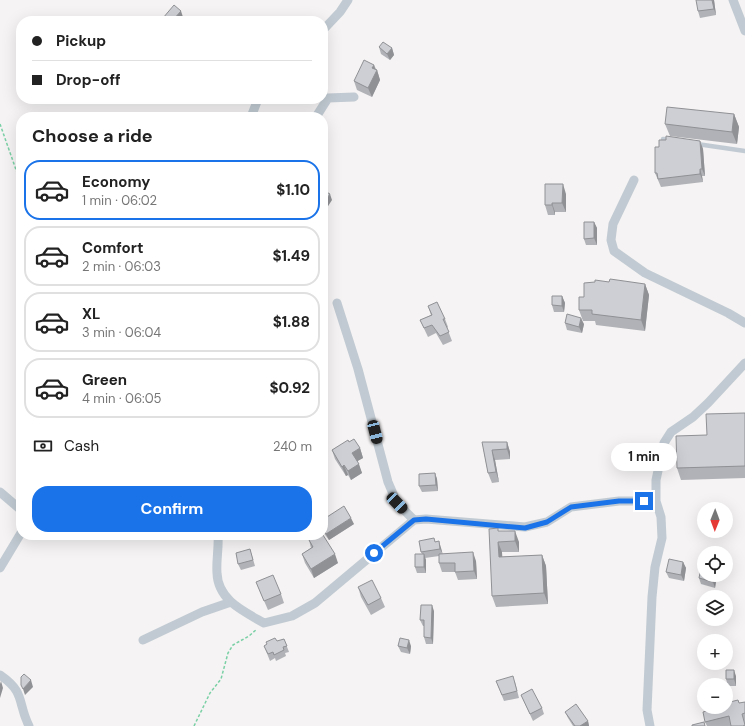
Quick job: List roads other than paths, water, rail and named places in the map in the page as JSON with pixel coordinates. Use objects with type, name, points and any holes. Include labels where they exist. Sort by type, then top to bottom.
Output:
[{"type":"street","points":[[328,25],[340,12],[348,0]]},
{"type":"street","points":[[733,0],[745,31]]},
{"type":"street","points":[[328,98],[354,96]]},
{"type":"street","points":[[634,180],[613,224],[611,240],[614,251],[645,274],[728,312],[745,323]]},
{"type":"street","points":[[337,303],[358,369],[388,482],[397,503],[414,520]]},
{"type":"street","points":[[650,726],[648,710],[652,597],[655,567],[662,538],[661,517],[656,501],[656,480],[664,443],[671,432],[693,417],[745,363]]},
{"type":"street","points":[[0,492],[16,506]]},
{"type":"street","points":[[218,540],[218,582],[223,594],[231,602],[264,623],[292,616],[315,603],[414,520],[426,519],[525,528],[547,522],[571,507],[619,501],[656,501]]},
{"type":"street","points":[[0,568],[16,540]]},
{"type":"street","points":[[143,640],[202,612],[231,602]]},
{"type":"street","points":[[0,675],[11,682],[21,697],[24,715],[29,726]]},
{"type":"lane","points":[[663,139],[678,141]]},
{"type":"lane","points":[[693,143],[745,151]]}]
